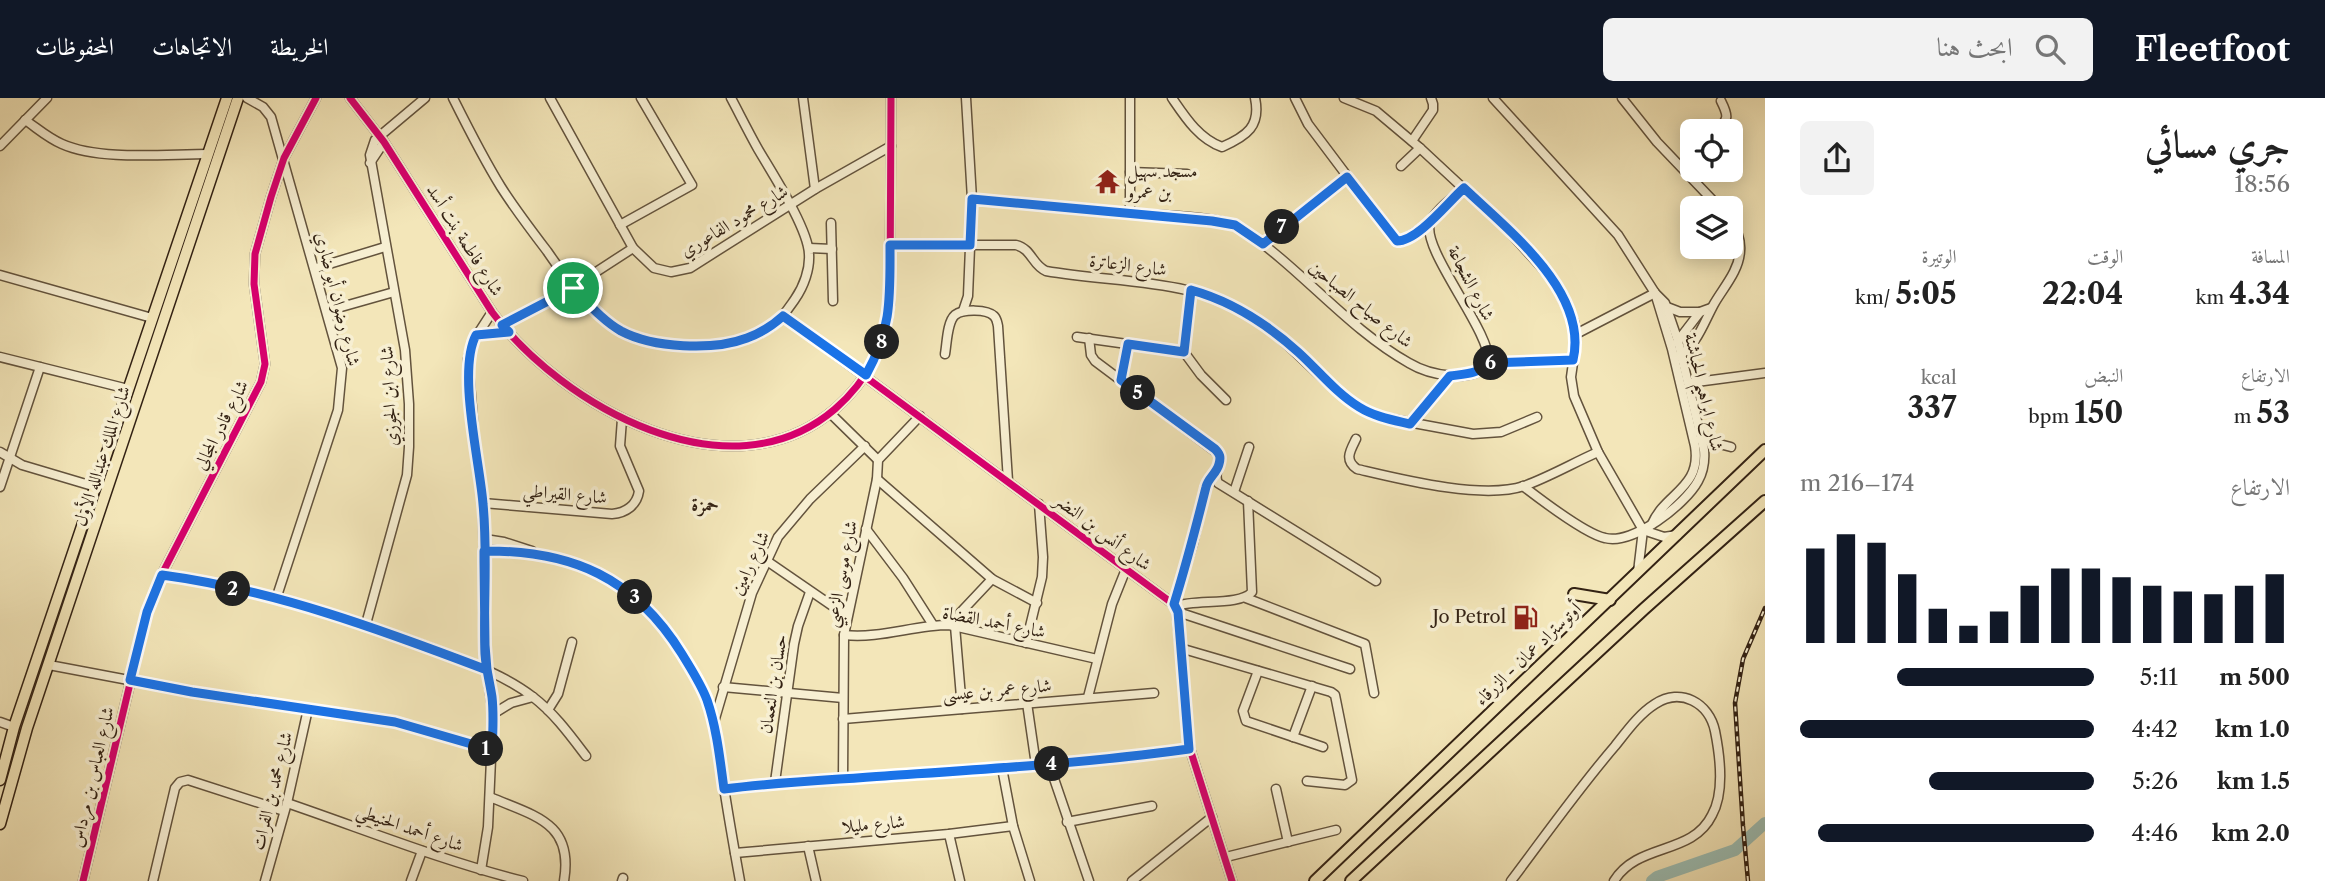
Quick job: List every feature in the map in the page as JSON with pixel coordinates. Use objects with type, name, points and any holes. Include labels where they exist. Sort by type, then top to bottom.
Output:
[{"type":"highway","name":"أوتوستراد عمان - الزرقاء","points":[[1315,881],[1765,450]]},
{"type":"highway","points":[[1352,881],[1624,627],[1765,501]]},
{"type":"highway","points":[[1574,594],[1611,600]]},
{"type":"main road","name":"شارع الملك عبدالله الأول","points":[[0,780],[14,727],[228,98]]},
{"type":"main road","name":"شارع الملك عبدالله الأول","points":[[0,824],[27,728],[238,98]]},
{"type":"street","points":[[0,146],[47,98]]},
{"type":"street","name":"شارع رضوان أبو ضاري","points":[[247,98],[269,113],[316,268],[342,368],[338,410],[276,599]]},
{"type":"street","name":"شارع قادر المجالي","points":[[130,680],[147,612],[162,575],[261,382],[265,364],[264,346],[254,284],[254,267],[261,230],[284,158],[316,98]]},
{"type":"street","name":"شارع فاطمة بنت أسد","points":[[350,98],[382,139],[492,312],[502,325],[562,382],[622,419],[653,432],[703,443],[748,446],[784,439],[830,413],[866,375],[882,341],[889,315],[891,98]]},
{"type":"street","points":[[382,139],[425,98]]},
{"type":"street","points":[[453,98],[502,190],[573,288],[602,318],[618,329],[641,339],[676,345],[724,344],[766,330],[783,316],[805,280],[809,248],[790,205],[731,98]]},
{"type":"street","name":"شارع محمود الفاعوري","points":[[550,98],[633,248],[654,268],[663,271],[680,271],[711,256],[815,189],[891,146]]},
{"type":"street","points":[[620,225],[692,185],[641,98]]},
{"type":"street","points":[[803,98],[815,189]]},
{"type":"street","points":[[963,311],[968,296],[972,199],[966,98]]},
{"type":"street","points":[[1130,98],[1130,213]]},
{"type":"street","points":[[1172,98],[1188,121],[1205,138],[1222,147],[1256,122],[1258,116],[1255,98]]},
{"type":"street","points":[[1295,98],[1308,124],[1397,241],[1407,239],[1430,223],[1464,188]]},
{"type":"street","points":[[1344,98],[1376,111]]},
{"type":"street","points":[[1363,98],[1506,228],[1547,272],[1570,310],[1576,334],[1571,383],[1574,396],[1598,452],[1643,530],[1638,572]]},
{"type":"street","points":[[1412,141],[1433,110],[1431,98]]},
{"type":"street","name":"شارع ابراهيم الحباشنة","points":[[1493,98],[1618,235],[1667,307],[1698,439]]},
{"type":"street","points":[[1622,98],[1680,167]]},
{"type":"street","points":[[1721,101],[1727,119]]},
{"type":"street","points":[[25,120],[53,140],[84,151],[113,154],[208,154]]},
{"type":"street","name":"شارع ابن الجوزي","points":[[366,624],[407,475],[409,404],[405,349],[370,163],[372,144],[382,139]]},
{"type":"street","points":[[1401,166],[1420,148]]},
{"type":"street","points":[[1130,172],[1187,174]]},
{"type":"street","points":[[1263,244],[1347,177]]},
{"type":"street","points":[[1695,182],[1708,196]]},
{"type":"street","name":"شارع صياح الصباحين","points":[[972,199],[1228,223],[1263,244],[1390,351],[1419,368],[1450,376],[1469,374],[1489,363]]},
{"type":"street","points":[[831,223],[833,301]]},
{"type":"street","name":"شارع الشجاعة","points":[[1430,223],[1429,232],[1435,250],[1479,334],[1489,355],[1489,363]]},
{"type":"street","name":"شارع الزعاترة","points":[[890,245],[1023,247],[1041,269],[1046,271],[1191,290],[1208,295],[1258,320],[1297,351],[1357,406],[1381,417],[1473,434],[1501,432],[1537,417]]},
{"type":"street","points":[[316,268],[385,247]]},
{"type":"street","points":[[502,325],[573,288],[633,248]]},
{"type":"street","points":[[809,248],[832,249]]},
{"type":"street","points":[[1678,356],[1697,337],[1738,259]]},
{"type":"street","points":[[0,275],[152,318]]},
{"type":"street","points":[[1191,290],[1184,352],[1201,375],[1226,400]]},
{"type":"street","points":[[327,311],[394,292]]},
{"type":"street","points":[[1576,334],[1655,293]]},
{"type":"street","name":"شارع ابراهيم الحباشنة","points":[[1655,293],[1675,345]]},
{"type":"street","points":[[968,296],[976,311]]},
{"type":"street","points":[[1667,307],[1680,312],[1700,312],[1711,308]]},
{"type":"street","points":[[945,354],[953,318],[963,311],[993,315],[998,326],[1009,481]]},
{"type":"street","points":[[481,870],[488,827],[493,714],[485,645],[483,503],[474,440],[468,359],[476,335],[492,312]]},
{"type":"street","points":[[1675,345],[1700,312]]},
{"type":"street","name":"شارع أنس بن النضر","points":[[783,316],[1176,607],[1350,669]]},
{"type":"street","points":[[476,335],[509,332]]},
{"type":"street","points":[[1077,337],[1184,352]]},
{"type":"street","points":[[1089,338],[1092,358],[1215,449],[1221,461],[1206,486],[1176,607],[1189,749],[1232,881]]},
{"type":"street","points":[[1121,380],[1128,344]]},
{"type":"street","name":"شارع ابراهيم الحباشنة","points":[[1643,530],[1652,524],[1656,516],[1682,489],[1693,474],[1696,460],[1698,439],[1689,383],[1678,356]]},
{"type":"street","points":[[0,357],[128,389]]},
{"type":"street","points":[[1489,363],[1573,360]]},
{"type":"street","points":[[0,486],[40,367]]},
{"type":"street","points":[[1689,383],[1765,373]]},
{"type":"street","points":[[1410,424],[1450,376]]},
{"type":"street","points":[[830,413],[878,460],[920,416]]},
{"type":"street","name":"شارع القيراطي","points":[[483,503],[612,514],[624,512],[635,502],[639,491],[620,446],[622,419]]},
{"type":"street","points":[[1356,439],[1349,457],[1350,463],[1357,468],[1424,484],[1465,488],[1523,486],[1598,452]]},
{"type":"street","points":[[1698,439],[1731,447]]},
{"type":"street","name":"شارع رامين","points":[[714,722],[752,593],[778,537],[790,521],[865,446]]},
{"type":"street","points":[[1234,492],[1249,447]]},
{"type":"street","points":[[0,453],[22,464],[96,487]]},
{"type":"street","name":"شارع موسى الزعبي","points":[[843,779],[844,635],[877,479],[878,460]]},
{"type":"street","points":[[1216,473],[1218,483],[1376,581]]},
{"type":"street","points":[[877,479],[992,579],[1037,603]]},
{"type":"street","points":[[1523,486],[1599,537],[1613,539],[1643,530],[1664,537],[1678,534]]},
{"type":"street","points":[[1246,598],[1254,588],[1248,501]]},
{"type":"street","points":[[1026,643],[1037,603],[1043,563],[1039,504]]},
{"type":"street","points":[[866,529],[933,625]]},
{"type":"street","points":[[485,539],[582,565],[604,576],[638,600],[671,636],[692,670],[714,722],[740,881]]},
{"type":"street","points":[[484,551],[548,556]]},
{"type":"street","points":[[767,561],[847,616]]},
{"type":"street","points":[[1088,697],[1114,596],[1126,569]]},
{"type":"street","points":[[162,575],[195,579],[366,624],[487,670],[533,697],[548,710],[586,756]]},
{"type":"street","points":[[962,709],[955,626],[960,613],[992,579]]},
{"type":"street","name":"حسان بن النعمان","points":[[775,782],[797,625],[810,592]]},
{"type":"street","points":[[1176,607],[1186,603],[1246,598],[1365,644],[1374,693]]},
{"type":"street","name":"شارع أحمد القضاة","points":[[844,635],[876,635],[933,625],[955,626],[1097,659]]},
{"type":"street","points":[[548,710],[558,694],[572,642]]},
{"type":"street","points":[[1180,648],[1312,686],[1331,692],[1336,697],[1352,780],[1347,785],[1307,781]]},
{"type":"street","points":[[48,665],[192,692],[395,722],[492,750]]},
{"type":"street","points":[[1258,671],[1243,711],[1248,723],[1322,747]]},
{"type":"street","name":"شارع العباس بن مرداس","points":[[83,881],[130,680]]},
{"type":"street","points":[[1293,737],[1312,686]]},
{"type":"street","points":[[723,687],[843,698]]},
{"type":"street","name":"شارع عمر بن عيسى","points":[[843,719],[1154,693]]},
{"type":"street","points":[[493,714],[511,703],[533,697]]},
{"type":"street","points":[[1511,881],[1597,766],[1646,711],[1665,698],[1689,698],[1708,712],[1713,723],[1719,776],[1714,813],[1690,839],[1638,857],[1624,867],[1614,881]]},
{"type":"street","points":[[1027,703],[1035,765]]},
{"type":"street","name":"شارع محمد بن الفرات","points":[[265,881],[286,807],[308,709]]},
{"type":"street","points":[[0,722],[14,727]]},
{"type":"street","points":[[724,789],[775,782],[1124,758],[1189,749]]},
{"type":"street","points":[[1049,764],[1090,881]]},
{"type":"street","points":[[1002,768],[1013,826],[1030,881]]},
{"type":"street","name":"شارع أحمد الحنيطي","points":[[153,881],[175,788],[180,782],[188,780],[286,807],[523,881]]},
{"type":"street","points":[[1276,789],[1288,842]]},
{"type":"street","points":[[490,797],[534,816],[556,831],[564,849],[564,881]]},
{"type":"street","points":[[1067,821],[1152,806]]},
{"type":"street","points":[[1132,881],[1212,817]]},
{"type":"street","name":"شارع مليلا","points":[[735,853],[1013,826]]},
{"type":"street","points":[[1226,857],[1336,830]]},
{"type":"street","points":[[949,834],[960,881]]},
{"type":"street","points":[[808,846],[816,881]]},
{"type":"street","points":[[411,881],[422,851]]},
{"type":"waterway","points":[[1652,881],[1735,850],[1765,823]]},
{"type":"railway","points":[[1748,881],[1735,703],[1743,659],[1765,608]]},
{"type":"cycle path","points":[[83,881],[147,612],[162,574],[261,382],[265,364],[254,284],[255,254],[284,158],[316,98]]},
{"type":"cycle path","points":[[350,98],[384,142],[492,312],[522,347],[560,380],[603,408],[650,430],[698,443],[747,445],[793,435],[835,409],[857,387],[879,348],[890,303],[891,98]]},
{"type":"cycle path","points":[[783,316],[1176,606],[1190,749],[1232,881]]},
{"type":"place","name":"مسجد سهيل بن عمرو","points":[[1107,181]]},
{"type":"place","name":"Jo Petrol","points":[[1526,617]]},
{"type":"district","name":"حمزة","points":[[705,504]]},
{"type":"route","points":[[573,288],[502,325],[509,332],[476,335],[468,359],[474,440],[483,503],[485,658],[492,699],[492,750],[395,722],[192,692],[130,680],[147,612],[162,575],[195,579],[366,624],[487,670],[485,658],[484,551],[501,551],[561,558],[582,565],[627,590],[651,613],[671,636],[703,691],[714,722],[724,789],[775,782],[1124,758],[1189,749],[1178,612],[1174,604],[1193,543],[1206,486],[1221,461],[1215,449],[1121,380],[1128,344],[1184,352],[1191,290],[1208,295],[1258,320],[1297,351],[1357,406],[1381,417],[1410,424],[1450,376],[1469,374],[1487,367],[1489,363],[1573,360],[1576,342],[1570,310],[1554,281],[1537,260],[1464,188],[1430,223],[1407,239],[1397,241],[1347,177],[1263,244],[1228,223],[972,199],[970,245],[890,245],[889,315],[882,341],[866,375],[783,316],[766,330],[745,339],[724,344],[676,345],[641,339],[618,329],[602,318],[573,288]]}]
